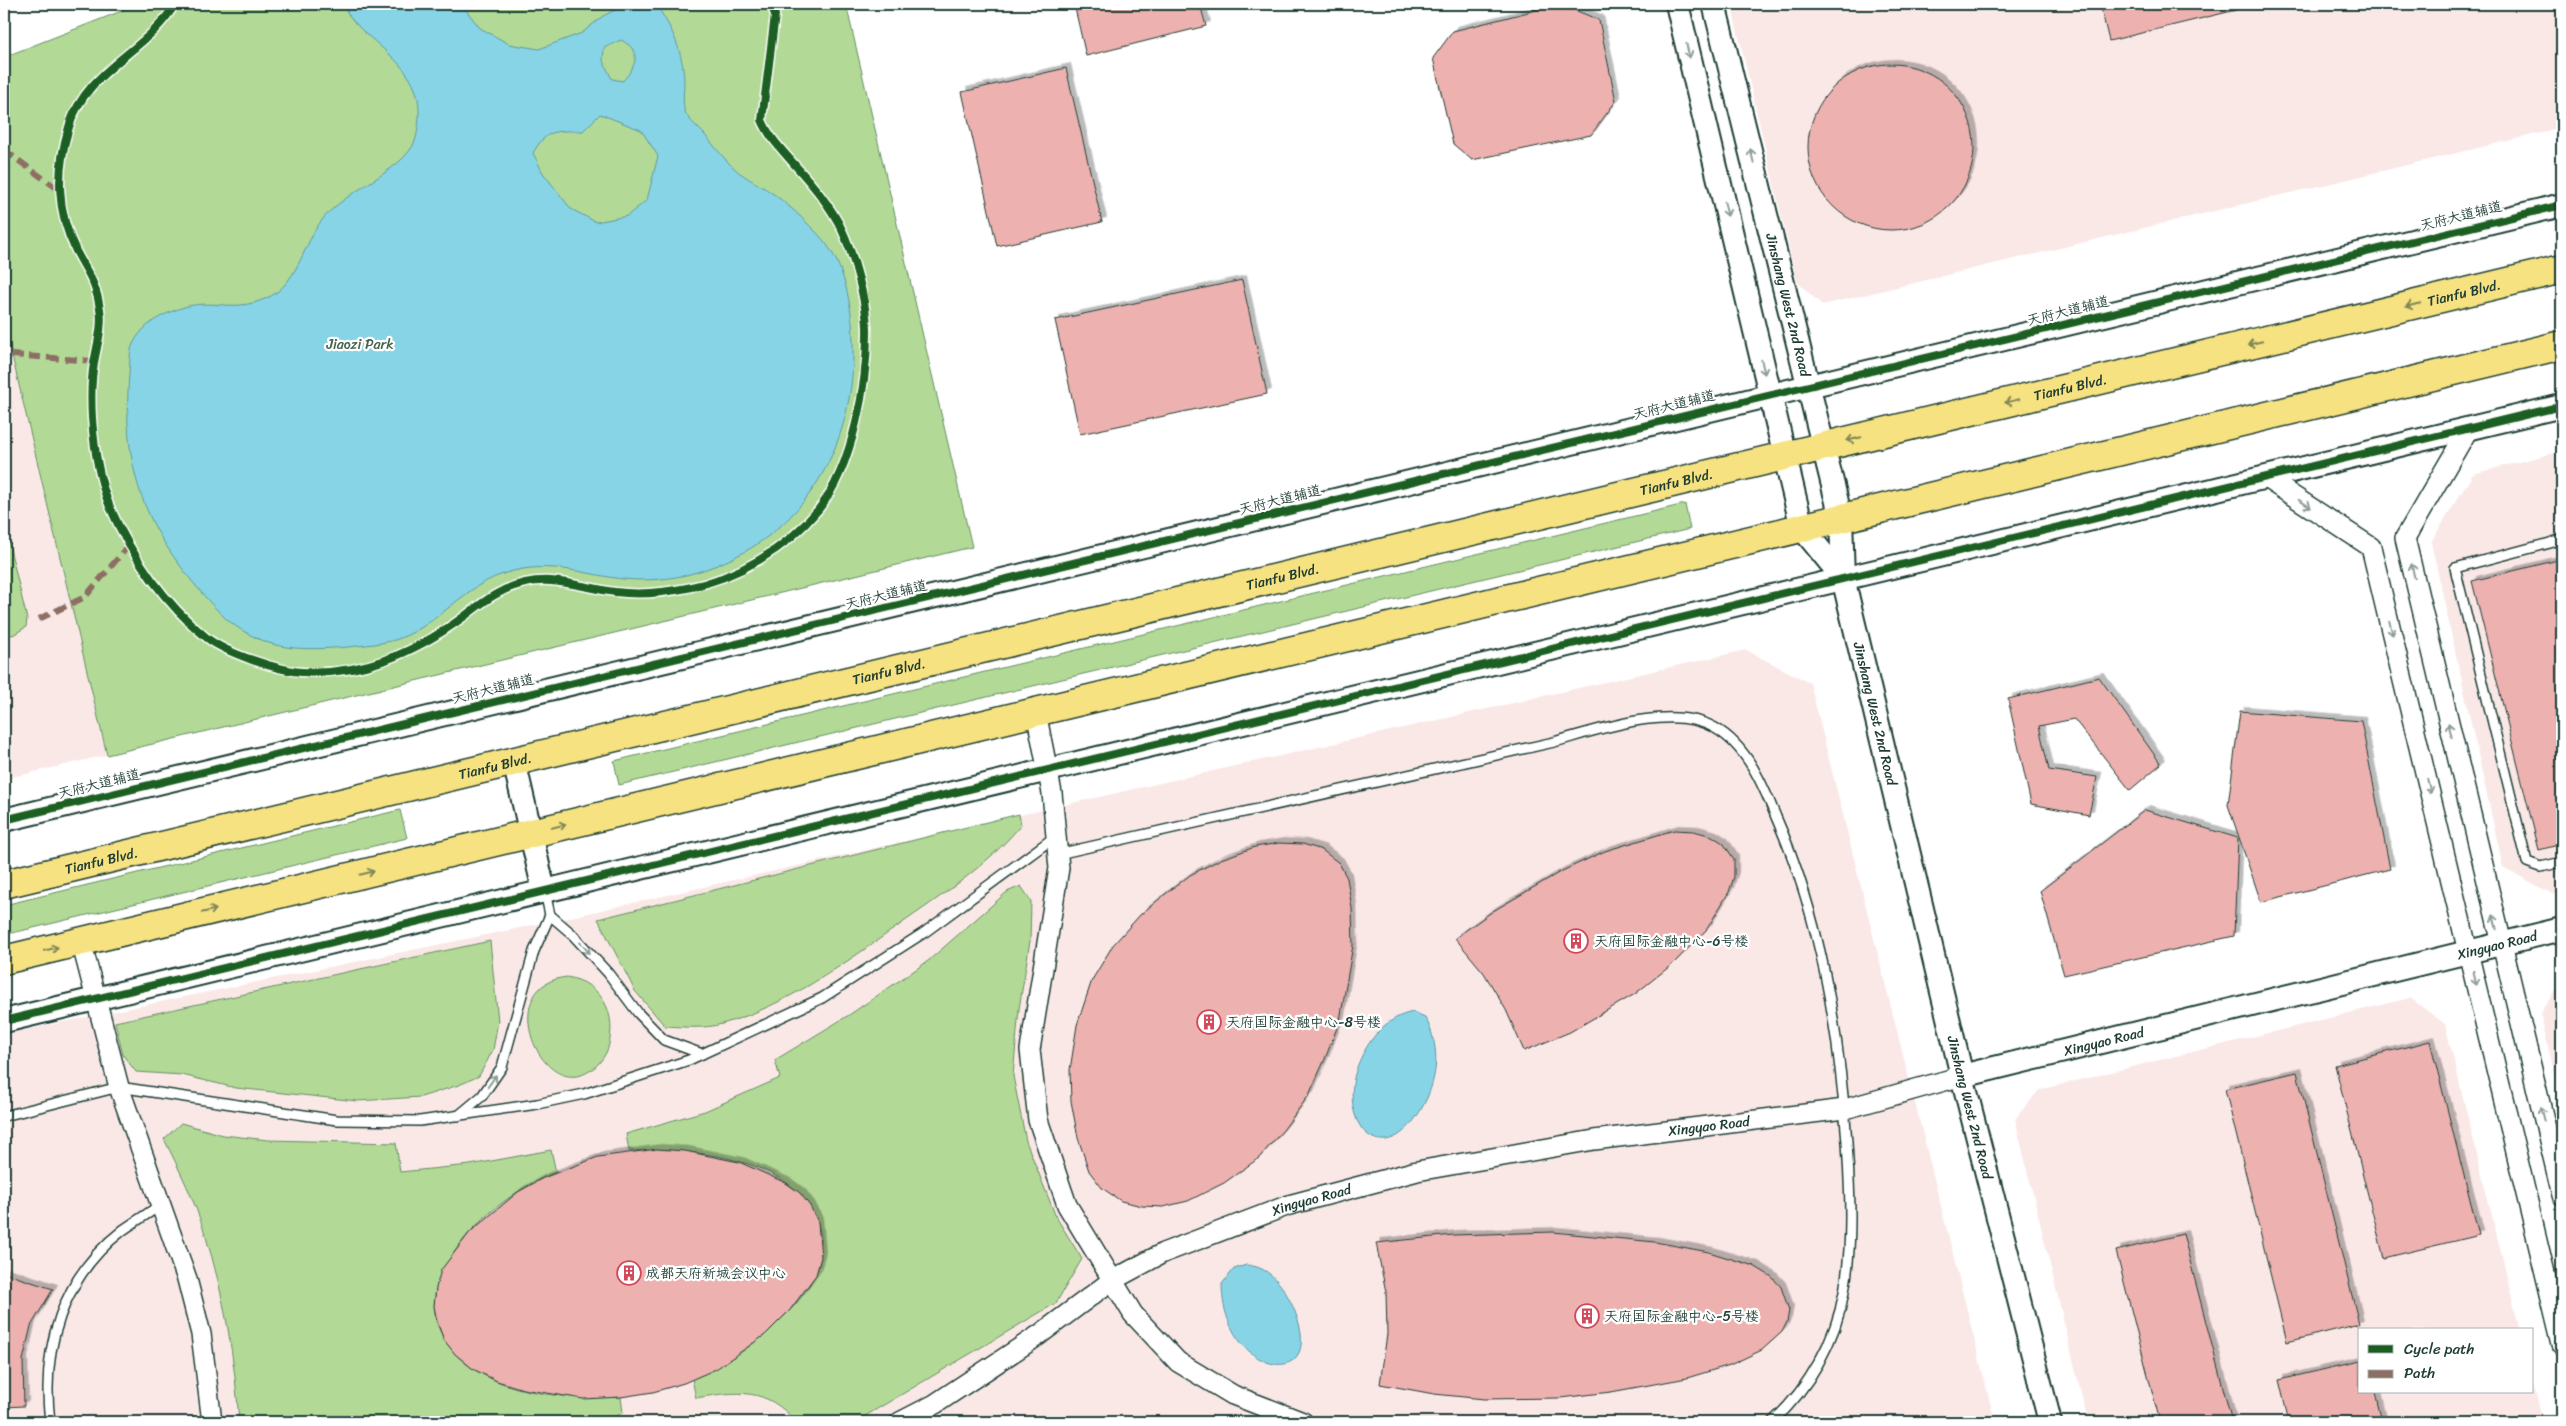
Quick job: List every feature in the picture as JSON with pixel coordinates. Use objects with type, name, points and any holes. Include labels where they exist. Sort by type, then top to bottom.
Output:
[{"type":"main road","name":"Tianfu Blvd.","points":[[4,884],[2562,269]]},
{"type":"main road","points":[[4,960],[2562,345]]},
{"type":"street","points":[[1677,4],[1802,528],[1843,578]]},
{"type":"street","name":"Jinshang West 2nd Road","points":[[1714,4],[1810,386],[1841,518],[1843,578],[1962,1076],[2050,1422]]},
{"type":"street","name":"天府大道辅道","points":[[4,820],[2562,205]]},
{"type":"street","points":[[4,1021],[2562,406]]},
{"type":"street","points":[[2469,428],[2405,538],[2500,944],[2562,1195]]},
{"type":"street","points":[[2264,477],[2371,547],[2562,1344]]},
{"type":"street","points":[[1036,712],[1048,770],[1059,868],[1030,1050],[1038,1120],[1067,1205],[1111,1281],[1133,1314],[1178,1362],[1232,1395],[1303,1422]]},
{"type":"street","points":[[514,761],[544,891]]},
{"type":"street","name":"Xingyao Road","points":[[900,1422],[934,1404],[1039,1335],[1111,1281],[1163,1253],[1290,1205],[1417,1171],[1594,1140],[1845,1109],[1962,1076],[2562,929]]},
{"type":"street","points":[[82,941],[95,999],[119,1087],[187,1279],[201,1334],[212,1422]]},
{"type":"lane","points":[[2562,538],[2550,544],[2456,568],[2528,862],[2541,867],[2562,862]]},
{"type":"lane","points":[[4,1116],[119,1087],[337,1120],[420,1122],[538,1104],[584,1094],[702,1054],[822,998],[1057,845],[1525,748],[1624,724],[1660,718],[1688,719],[1715,728],[1741,751],[1762,783],[1789,846],[1816,930],[1833,1013],[1845,1109],[1849,1172],[1849,1242],[1844,1293],[1830,1342],[1810,1375],[1772,1422]]},
{"type":"lane","points":[[544,891],[550,915],[571,933],[608,973],[638,1012],[664,1040],[702,1054]]},
{"type":"lane","points":[[458,1116],[482,1096],[502,1067],[534,951],[550,915]]},
{"type":"lane","points":[[50,1422],[48,1364],[52,1339],[65,1305],[84,1272],[103,1248],[123,1230],[162,1204]]},
{"type":"shaded area","points":[[1731,4],[2562,4],[2562,128],[1822,305],[1797,282]]},
{"type":"shaded area","points":[[4,324],[107,755],[4,779]]},
{"type":"shaded area","points":[[2562,451],[2562,893],[2554,895],[2503,867],[2431,542],[2473,474]]},
{"type":"shaded area","points":[[1746,650],[1810,683],[1995,1422],[4,1422],[4,1034],[558,920]]},
{"type":"shaded area","points":[[2562,980],[2562,1105],[2540,1013]]},
{"type":"shaded area","points":[[2410,998],[2445,1024],[2520,1328],[2358,1328],[2358,1394],[2534,1394],[2534,1387],[2543,1422],[2088,1422],[2015,1119],[2039,1090]]},
{"type":"green space","name":"Jiaozi Park","points":[[122,4],[846,4],[972,547],[107,755],[4,322],[4,57],[124,10]]},
{"type":"green space","points":[[1685,504],[1690,529],[619,785],[614,761]]},
{"type":"green space","points":[[4,537],[9,544],[27,619],[26,627],[13,635],[4,633]]},
{"type":"green space","points":[[400,810],[407,838],[4,935],[4,905]]},
{"type":"green space","points":[[1019,814],[1021,825],[1007,840],[963,880],[931,903],[856,955],[792,995],[746,1016],[715,1026],[665,1026],[635,991],[598,919]]},
{"type":"green space","points":[[1021,886],[1031,901],[1030,941],[1019,1009],[1013,1076],[1026,1141],[1056,1217],[1082,1259],[1056,1303],[855,1422],[796,1422],[774,1402],[750,1394],[738,1393],[696,1398],[692,1379],[716,1368],[749,1346],[780,1320],[798,1301],[817,1270],[820,1258],[820,1232],[810,1207],[792,1187],[769,1172],[741,1162],[712,1155],[682,1151],[629,1151],[626,1134],[705,1111],[780,1078],[775,1060],[849,1015],[928,961],[1007,892]]},
{"type":"green space","points":[[490,941],[498,1021],[493,1050],[479,1076],[459,1085],[421,1097],[357,1101],[236,1088],[182,1075],[136,1072],[123,1055],[115,1022]]},
{"type":"green space","points":[[567,977],[579,980],[598,993],[609,1012],[611,1023],[608,1048],[599,1063],[586,1073],[568,1076],[553,1069],[540,1055],[532,1037],[529,1017],[533,998],[545,984]]},
{"type":"green space","points":[[181,1123],[223,1135],[268,1140],[396,1143],[400,1172],[470,1165],[551,1150],[556,1172],[531,1184],[506,1200],[473,1228],[450,1258],[439,1279],[436,1290],[434,1302],[438,1326],[451,1348],[469,1366],[491,1379],[516,1388],[543,1394],[596,1398],[621,1397],[623,1413],[602,1422],[239,1422],[235,1374],[228,1327],[212,1257],[192,1197],[164,1139]]},
{"type":"water","points":[[343,4],[461,4],[480,28],[509,44],[539,49],[582,33],[603,16],[627,4],[656,5],[672,32],[682,60],[685,112],[735,169],[781,199],[817,233],[834,255],[844,279],[850,305],[853,343],[851,382],[845,419],[832,454],[815,486],[793,514],[766,538],[734,558],[687,575],[666,578],[646,580],[625,579],[546,568],[523,569],[503,574],[471,590],[430,622],[415,631],[392,641],[348,647],[295,648],[275,645],[261,640],[243,631],[226,619],[194,584],[154,525],[134,470],[128,414],[132,347],[137,337],[153,321],[181,308],[204,304],[246,304],[258,302],[271,296],[288,281],[316,229],[332,209],[387,171],[409,152],[415,141],[419,120],[418,99],[413,84],[394,59],[359,27]],"holes":[[[621,40],[628,44],[635,54],[634,64],[623,81],[612,79],[603,61],[604,48]],[[600,114],[641,130],[658,156],[647,200],[627,216],[596,222],[571,209],[543,173],[533,153],[548,135],[559,131],[583,131]]]},
{"type":"water","points":[[1413,1012],[1425,1017],[1433,1037],[1436,1057],[1431,1088],[1410,1125],[1393,1138],[1377,1139],[1364,1131],[1355,1115],[1352,1094],[1357,1069],[1370,1042],[1379,1031],[1388,1022]]},
{"type":"water","points":[[1246,1265],[1259,1268],[1270,1274],[1287,1295],[1300,1328],[1300,1350],[1291,1362],[1275,1364],[1257,1357],[1240,1341],[1227,1317],[1222,1284],[1234,1269]]},
{"type":"building","points":[[1074,4],[1200,4],[1206,26],[1086,56]]},
{"type":"building","points":[[1560,4],[1599,20],[1616,101],[1591,135],[1472,160],[1453,144],[1433,58],[1453,31]]},
{"type":"building","points":[[2100,4],[2235,4],[2236,10],[2109,41]]},
{"type":"building","points":[[1899,64],[1923,70],[1950,88],[1968,115],[1974,147],[1968,179],[1950,206],[1937,216],[1915,227],[1883,230],[1859,224],[1838,211],[1827,200],[1811,171],[1808,139],[1814,115],[1827,94],[1838,83],[1867,67]]},
{"type":"building","points":[[1066,68],[1102,222],[997,246],[962,92]]},
{"type":"building","points":[[1242,280],[1267,394],[1080,434],[1055,320]]},
{"type":"building","points":[[2562,559],[2562,844],[2539,850],[2472,581]]},
{"type":"building","points":[[2099,677],[2161,764],[2130,790],[2074,719],[2039,726],[2049,770],[2097,777],[2089,815],[2031,804],[2008,699]]},
{"type":"building","points":[[2240,711],[2361,721],[2390,869],[2261,902],[2228,805]]},
{"type":"building","points":[[2145,810],[2238,838],[2234,936],[2064,975],[2040,891]]},
{"type":"building","name":"天府国际金融中心-6号楼","points":[[1674,830],[1694,831],[1712,836],[1723,843],[1734,859],[1734,877],[1729,892],[1707,929],[1674,963],[1635,994],[1570,1032],[1524,1051],[1506,1010],[1484,973],[1455,938],[1493,911],[1560,872],[1605,851]]},
{"type":"building","name":"天府国际金融中心-8号楼","points":[[1279,843],[1303,844],[1322,850],[1339,863],[1347,878],[1352,908],[1353,945],[1340,1020],[1325,1059],[1309,1095],[1284,1129],[1259,1158],[1224,1183],[1188,1201],[1163,1207],[1142,1206],[1121,1201],[1102,1188],[1089,1171],[1078,1138],[1071,1101],[1070,1070],[1077,1025],[1092,980],[1113,945],[1140,915],[1190,875],[1221,859],[1255,847]]},
{"type":"building","points":[[2430,1041],[2479,1235],[2384,1258],[2335,1065]]},
{"type":"building","points":[[2297,1072],[2359,1324],[2287,1342],[2225,1089]]},
{"type":"building","name":"成都天府新城会议中心","points":[[657,1149],[685,1151],[739,1162],[786,1183],[800,1193],[810,1206],[818,1222],[821,1257],[816,1275],[790,1310],[765,1335],[716,1369],[684,1383],[653,1392],[621,1397],[583,1399],[523,1389],[497,1381],[473,1369],[455,1354],[444,1340],[437,1322],[434,1306],[436,1288],[441,1270],[470,1232],[518,1192],[543,1178],[598,1157]]},
{"type":"building","name":"天府国际金融中心-5号楼","points":[[1553,1232],[1655,1242],[1709,1252],[1754,1266],[1772,1277],[1781,1287],[1789,1310],[1787,1322],[1782,1332],[1762,1350],[1730,1365],[1687,1378],[1611,1392],[1560,1398],[1484,1399],[1434,1394],[1380,1384],[1387,1334],[1386,1292],[1376,1243],[1453,1235]]},
{"type":"building","points":[[2183,1234],[2232,1422],[2160,1422],[2116,1251]]},
{"type":"building","points":[[4,1273],[53,1289],[31,1326],[23,1360],[24,1406],[4,1407]]},
{"type":"building","points":[[2358,1361],[2358,1394],[2375,1394],[2382,1422],[2289,1422],[2279,1380]]},
{"type":"marked path","points":[[4,150],[58,189]]},
{"type":"marked path","points":[[11,355],[94,361]]},
{"type":"marked path","points":[[39,619],[85,597],[130,544]]},
{"type":"cycle path","points":[[175,4],[163,21],[89,90],[77,107],[69,127],[62,159],[60,190],[65,220],[69,236],[94,285],[101,316],[91,397],[94,440],[100,475],[110,507],[128,544],[164,595],[192,625],[207,638],[226,649],[252,660],[301,672],[345,670],[386,660],[406,652],[444,631],[507,588],[525,583],[537,581],[559,582],[624,593],[660,592],[706,583],[742,569],[776,549],[818,510],[841,471],[856,423],[865,373],[867,349],[866,316],[855,265],[838,221],[808,179],[772,138],[762,120],[775,15],[771,4]]},
{"type":"cycle path","points":[[4,820],[2562,205]]},
{"type":"cycle path","points":[[4,1021],[2562,406]]},
{"type":"place","name":"天府国际金融中心-6号楼","points":[[1576,941]]},
{"type":"place","name":"天府国际金融中心-8号楼","points":[[1209,1022]]},
{"type":"place","name":"成都天府新城会议中心","points":[[629,1273]]},
{"type":"place","name":"天府国际金融中心-5号楼","points":[[1587,1316]]}]
